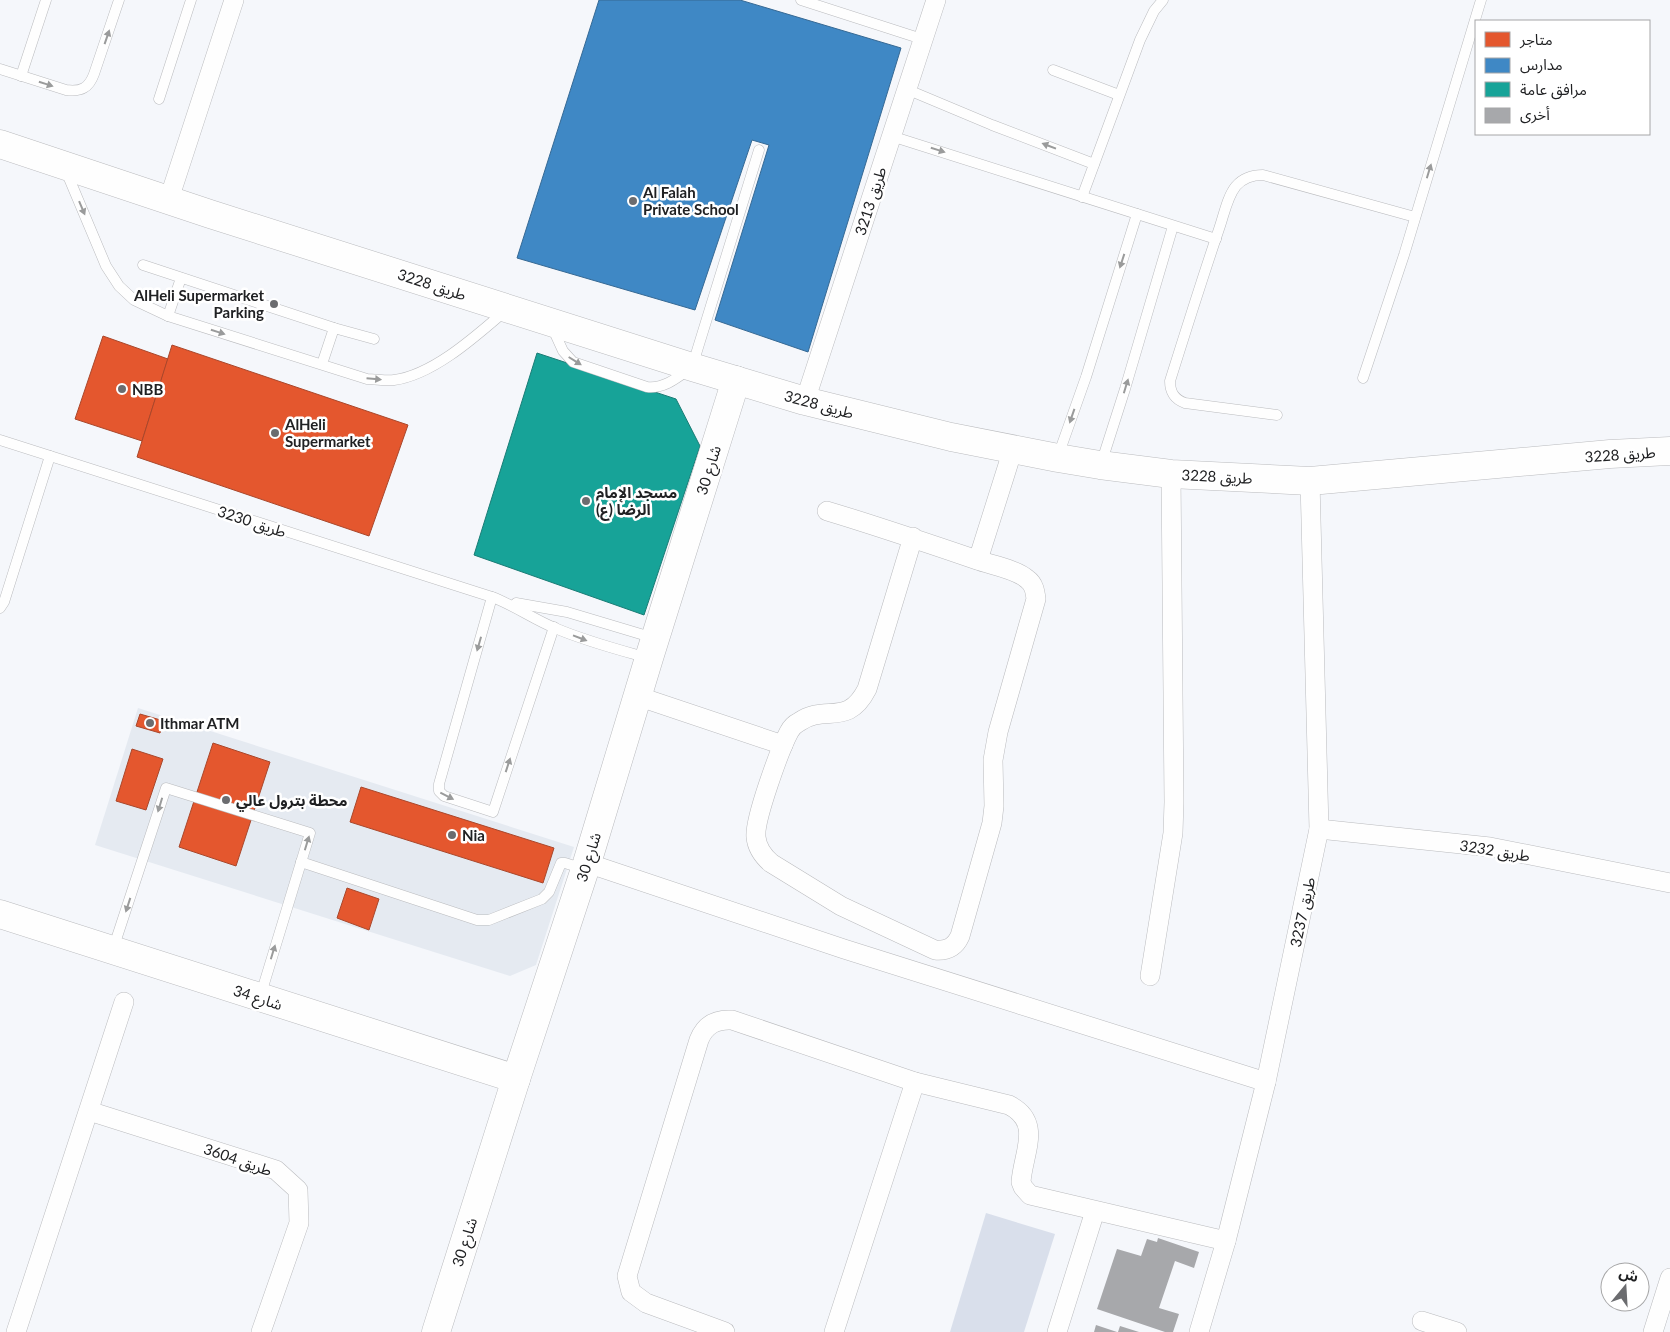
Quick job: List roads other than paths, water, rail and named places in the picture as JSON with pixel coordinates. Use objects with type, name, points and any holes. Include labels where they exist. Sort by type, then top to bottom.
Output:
[{"type":"street","points":[[169,199],[234,0]]},
{"type":"street","name":"طريق 3213","points":[[805,402],[936,0]]},
{"type":"street","name":"طريق 3228","points":[[0,144],[805,402],[951,437],[1058,458],[1171,474],[1310,482],[1610,454],[1670,451]]},
{"type":"street","name":"شارع 30","points":[[436,1332],[586,866],[736,380]]},
{"type":"street","points":[[978,560],[1013,449]]},
{"type":"street","points":[[1150,976],[1173,833],[1171,474]]},
{"type":"street","name":"طريق 3237","points":[[1199,1332],[1226,1241],[1266,1082],[1319,829],[1310,482]]},
{"type":"street","points":[[827,511],[913,537],[1026,577],[1032,583],[1035,591],[1036,599],[998,732],[993,760],[994,806],[990,832],[960,936],[953,946],[941,951],[935,950],[841,906],[771,863],[758,848],[756,838],[756,828],[782,746],[790,730],[810,716],[844,712],[854,707],[867,690],[913,537]]},
{"type":"street","points":[[637,696],[782,746]]},
{"type":"street","name":"طريق 3232","points":[[1319,829],[1490,847],[1670,882]]},
{"type":"street","points":[[586,866],[1266,1082]]},
{"type":"street","name":"شارع 34","points":[[0,914],[516,1079]]},
{"type":"street","points":[[16,1332],[124,1002]]},
{"type":"street","points":[[726,1332],[646,1303],[631,1292],[627,1276],[702,1032],[716,1021],[732,1020],[915,1082],[1008,1105],[1022,1114],[1028,1129],[1022,1182],[1026,1192],[1030,1195],[1226,1241]]},
{"type":"street","points":[[834,1332],[915,1082]]},
{"type":"street","name":"طريق 3604","points":[[89,1111],[276,1170],[298,1190],[299,1223],[261,1332]]},
{"type":"street","points":[[1057,1332],[1095,1211]]},
{"type":"street","points":[[1653,1332],[1668,1288]]},
{"type":"street","points":[[1422,1320],[1457,1332]]},
{"type":"lane","points":[[21,76],[46,0]]},
{"type":"lane","points":[[0,69],[66,90],[76,91],[84,89],[91,83],[119,0]]},
{"type":"lane","points":[[159,99],[191,0]]},
{"type":"lane","points":[[801,0],[922,39]]},
{"type":"lane","points":[[1082,197],[1146,25],[1163,0]]},
{"type":"lane","points":[[1476,20],[1482,0]]},
{"type":"lane","points":[[1363,378],[1475,23]]},
{"type":"lane","points":[[1053,70],[1119,95]]},
{"type":"lane","points":[[906,88],[992,125],[1094,164]]},
{"type":"lane","points":[[891,136],[1216,239]]},
{"type":"lane","points":[[692,367],[759,150]]},
{"type":"lane","points":[[63,163],[106,266],[119,286],[134,300],[168,316],[367,379],[394,380],[421,372],[466,344],[508,308]]},
{"type":"lane","points":[[1276,415],[1179,401],[1172,392],[1170,381],[1216,239],[1232,193],[1237,185],[1254,175],[1263,175],[1415,218]]},
{"type":"lane","points":[[1058,458],[1086,377],[1137,214]]},
{"type":"lane","points":[[1100,465],[1125,389],[1173,226]]},
{"type":"lane","points":[[142,265],[334,328],[374,339]]},
{"type":"lane","points":[[168,316],[181,278]]},
{"type":"lane","points":[[322,364],[334,328]]},
{"type":"lane","name":"طريق 3230","points":[[0,440],[492,597],[554,628],[584,640],[652,648]]},
{"type":"lane","points":[[0,608],[4,602],[50,456]]},
{"type":"lane","points":[[492,597],[439,784],[439,791],[444,796],[492,812],[554,628]]},
{"type":"lane","name":"طريق 3230","points":[[505,602],[567,612],[652,648]]},
{"type":"lane","points":[[113,951],[166,788],[310,833],[259,998]]},
{"type":"lane","points":[[301,862],[477,920],[489,920],[542,899],[550,892],[560,863],[586,866]]},
{"type":"place","name":"Al Falah Private School","points":[[633,201]]},
{"type":"place","name":"AlHeli Supermarket Parking","points":[[274,304]]},
{"type":"place","name":"NBB","points":[[122,389]]},
{"type":"place","name":"AlHeli Supermarket","points":[[275,433]]},
{"type":"place","name":"مسجد الإمام الرضا (ع)","points":[[586,501]]},
{"type":"place","name":"Ithmar ATM","points":[[150,723]]},
{"type":"place","name":"محطة بترول عالي","points":[[226,800]]},
{"type":"place","name":"Nia","points":[[452,835]]}]
